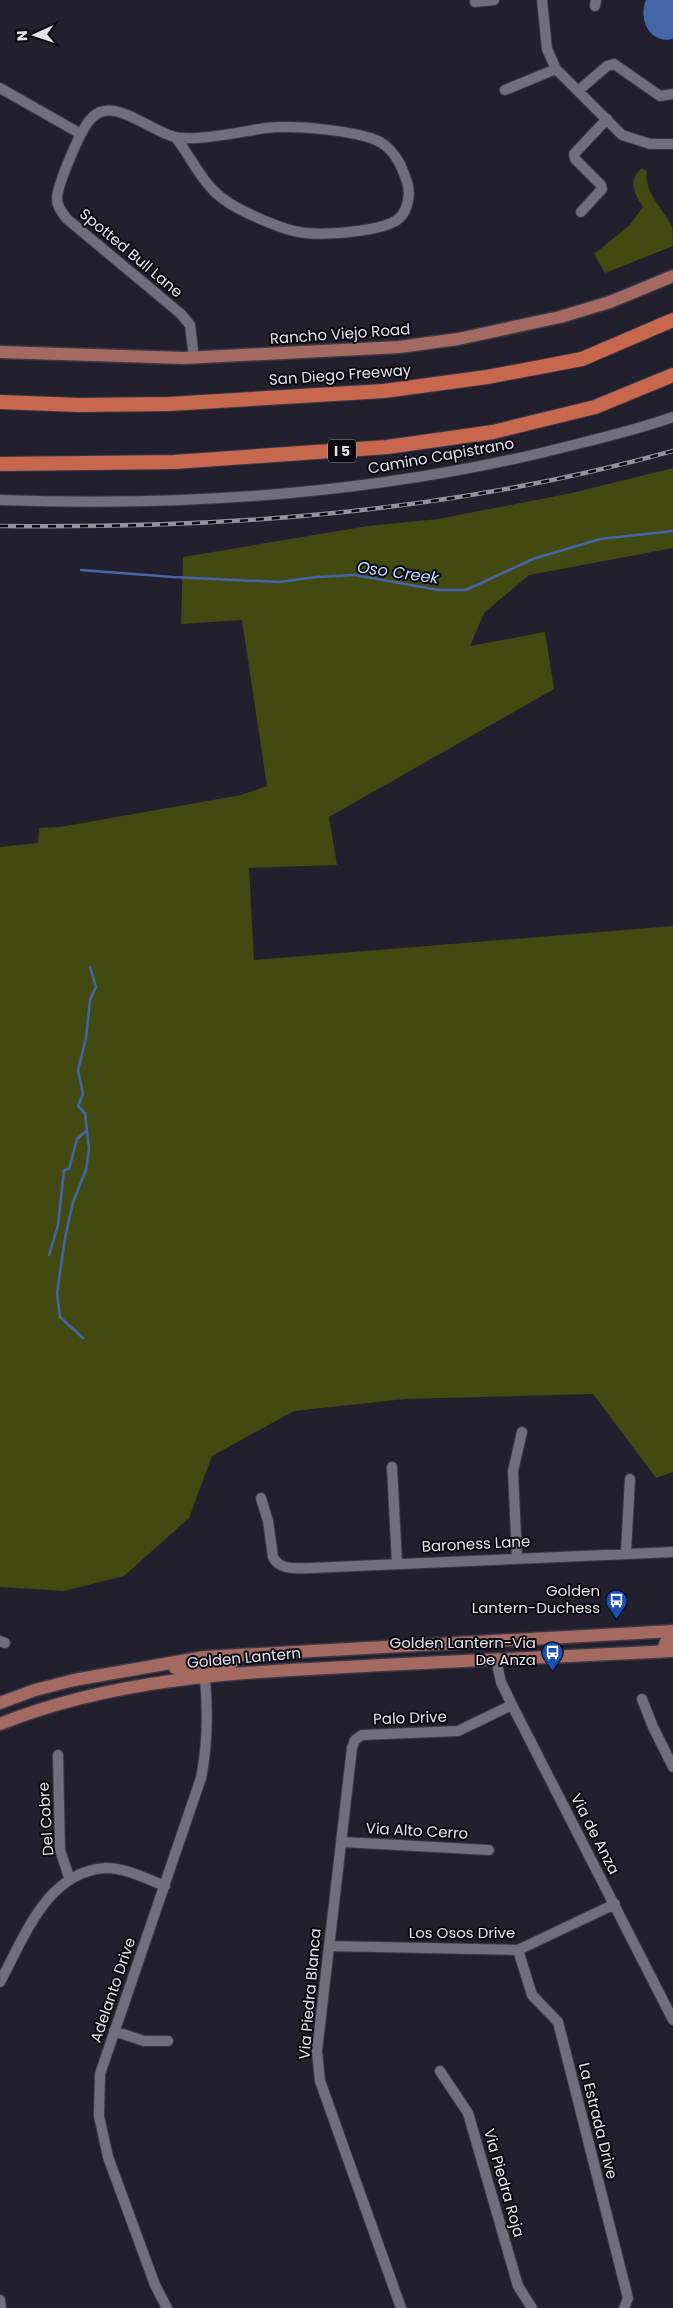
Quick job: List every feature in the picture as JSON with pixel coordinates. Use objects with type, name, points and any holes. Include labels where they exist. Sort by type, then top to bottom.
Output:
[{"type":"highway","name":"San Diego Freeway","points":[[0,402],[80,405],[169,404],[384,391],[487,377],[582,359],[673,320]]},
{"type":"highway","name":"I 5","points":[[0,464],[174,462],[387,447],[493,432],[595,407],[673,375]]},
{"type":"main road","name":"Rancho Viejo Road","points":[[0,352],[194,358],[336,352],[399,347],[458,339],[576,312],[610,302],[673,276]]},
{"type":"main road","name":"Golden Lantern","points":[[0,1703],[34,1690],[66,1682],[204,1657],[469,1644],[673,1631]]},
{"type":"main road","points":[[469,1644],[470,1649],[474,1652],[496,1660],[502,1651],[510,1648],[512,1640]]},
{"type":"main road","points":[[659,1652],[664,1648],[666,1642],[673,1641]]},
{"type":"main road","name":"Golden Lantern","points":[[0,1724],[98,1693],[168,1681],[293,1670],[673,1651]]},
{"type":"main road","points":[[125,1671],[136,1673],[188,1667],[197,1671],[205,1678],[211,1667],[223,1663],[260,1661],[273,1658],[281,1652]]},
{"type":"street","points":[[476,2],[494,0]]},
{"type":"street","points":[[542,0],[547,49],[556,69],[622,135],[650,144],[673,144]]},
{"type":"street","points":[[578,91],[611,64],[617,65],[660,96],[673,94]]},
{"type":"street","points":[[505,90],[556,69]]},
{"type":"street","points":[[0,88],[81,134]]},
{"type":"street","name":"Spotted Bull Lane","points":[[176,138],[213,191],[224,200],[299,232],[342,232],[386,225],[397,220],[408,204],[409,189],[404,171],[396,157],[383,144],[365,137],[299,127],[268,128],[222,135],[176,138],[118,112],[107,110],[98,113],[88,121],[81,134],[58,190],[57,200],[60,210],[67,219],[181,314],[190,325],[194,358]]},
{"type":"street","points":[[581,212],[602,189],[601,185],[575,158],[574,154],[607,119]]},
{"type":"street","name":"Camino Capistrano","points":[[0,500],[100,503],[331,489],[490,464],[614,435],[673,417]]},
{"type":"street","points":[[517,1558],[513,1471],[522,1432]]},
{"type":"street","points":[[392,1467],[397,1563]]},
{"type":"street","points":[[626,1552],[630,1479]]},
{"type":"street","name":"Baroness Lane","points":[[262,1498],[268,1521],[272,1557],[280,1566],[311,1568],[626,1552],[673,1552]]},
{"type":"street","name":"Via de Anza","points":[[496,1660],[501,1682],[512,1705],[673,2020]]},
{"type":"street","name":"Adelanto Drive","points":[[167,2308],[152,2276],[102,2137],[98,2092],[100,2074],[114,2031],[201,1778],[205,1758],[208,1719],[205,1678]]},
{"type":"street","points":[[642,1699],[653,1727],[673,1767]]},
{"type":"street","name":"Palo Drive","points":[[362,1735],[458,1731],[512,1705]]},
{"type":"street","name":"Via Piedra Blanca","points":[[362,1735],[355,1740],[352,1748],[317,2051],[320,2081],[401,2308]]},
{"type":"street","name":"Del Cobre","points":[[58,1754],[60,1850],[70,1880]]},
{"type":"street","name":"Via Alto Cerro","points":[[342,1842],[490,1850]]},
{"type":"street","points":[[0,1982],[42,1906],[54,1892],[70,1880],[87,1872],[108,1868],[130,1872],[165,1886]]},
{"type":"street","name":"Los Osos Drive","points":[[329,1946],[518,1950],[615,1904]]},
{"type":"street","name":"La Estrada Drive","points":[[518,1950],[532,1995],[558,2022],[628,2298],[624,2308]]},
{"type":"street","points":[[114,2031],[144,2041],[168,2041]]},
{"type":"street","name":"Via Piedra Roja","points":[[440,2071],[468,2113],[518,2286],[532,2308]]},
{"type":"street","points":[[0,2300],[1,2308]]},
{"type":"green space","points":[[642,168],[647,171],[648,186],[651,193],[672,227],[673,246],[605,273],[594,254],[629,226],[643,207],[635,192],[633,182],[637,173]]},
{"type":"green space","points":[[673,468],[673,548],[529,575],[484,613],[470,646],[545,632],[554,689],[329,817],[337,865],[249,868],[254,960],[673,926],[673,1472],[656,1478],[593,1394],[405,1399],[294,1411],[212,1456],[189,1518],[124,1576],[64,1591],[0,1587],[0,847],[38,843],[39,828],[60,827],[241,795],[267,786],[242,620],[181,624],[183,557],[368,526],[438,519],[572,493]]},
{"type":"water","points":[[646,0],[673,0],[673,39],[665,40],[652,34],[643,15]]},
{"type":"waterway","name":"Oso Creek","points":[[81,570],[279,582],[316,577],[355,575],[438,590],[466,590],[533,559],[600,539],[673,531]]},
{"type":"waterway","points":[[83,1338],[60,1317],[57,1293],[65,1238],[73,1202],[86,1170],[89,1149],[85,1113],[78,1106],[83,1094],[78,1070],[86,1038],[90,1000],[96,987],[90,967]]},
{"type":"waterway","points":[[49,1255],[58,1225],[64,1170],[69,1169],[77,1139],[87,1130]]},
{"type":"railway","points":[[0,526],[170,524],[255,520],[339,512],[507,489],[590,472],[673,451]]},
{"type":"place","name":"Golden Lantern-Duchess","points":[[616,1619]]},
{"type":"place","name":"Golden Lantern-Via De Anza","points":[[552,1671]]}]
